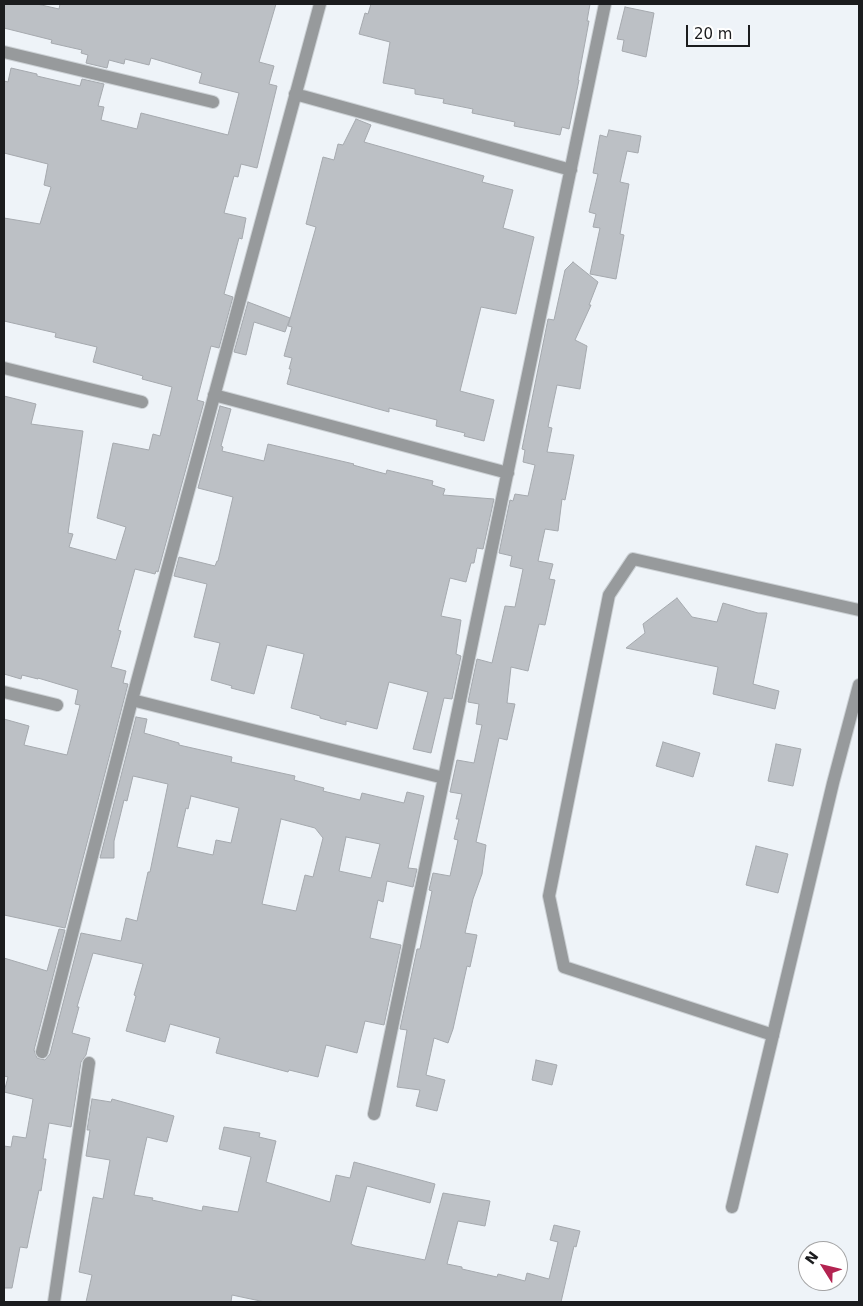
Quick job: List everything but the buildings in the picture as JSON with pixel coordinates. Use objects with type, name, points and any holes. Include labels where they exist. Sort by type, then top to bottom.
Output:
[{"type":"street","points":[[42,1052],[132,700],[320,4]]},
{"type":"street","points":[[374,1114],[605,4]]},
{"type":"street","points":[[4,52],[213,102]]},
{"type":"street","points":[[295,94],[571,170]]},
{"type":"street","points":[[4,368],[142,402]]},
{"type":"street","points":[[214,395],[508,473]]},
{"type":"street","points":[[773,1035],[564,967],[549,896],[609,594],[633,560],[859,610]]},
{"type":"street","points":[[732,1207],[833,783],[859,685]]},
{"type":"street","points":[[4,692],[57,705]]},
{"type":"street","points":[[132,700],[444,778]]},
{"type":"street","points":[[54,1302],[89,1063]]}]
